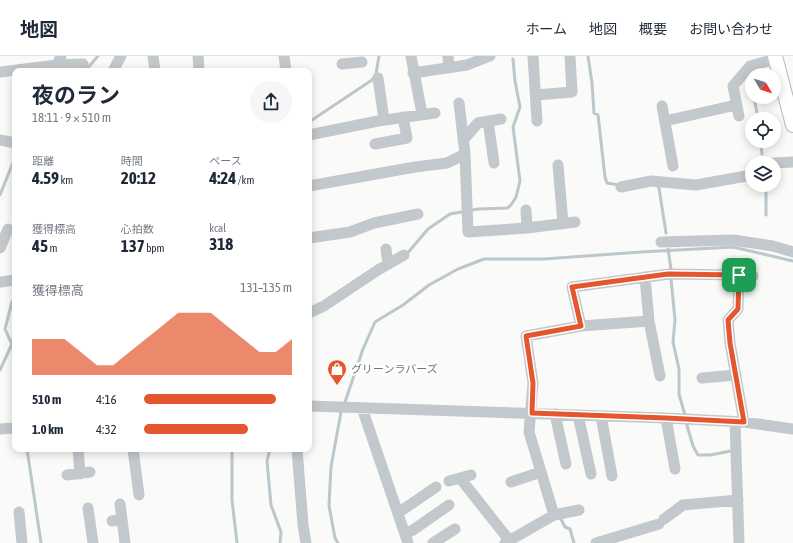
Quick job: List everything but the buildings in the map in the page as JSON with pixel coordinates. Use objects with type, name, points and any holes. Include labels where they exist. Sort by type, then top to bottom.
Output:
[{"type":"main road","points":[[776,57],[793,125]]},
{"type":"street","points":[[115,68],[122,56]]},
{"type":"street","points":[[153,56],[155,68]]},
{"type":"street","points":[[198,56],[199,68]]},
{"type":"street","points":[[284,56],[286,68]]},
{"type":"street","points":[[411,56],[413,73],[422,114]]},
{"type":"street","points":[[448,56],[449,68]]},
{"type":"street","points":[[413,73],[467,65],[490,56]]},
{"type":"street","points":[[533,56],[537,121]]},
{"type":"street","points":[[536,95],[572,92],[570,56]]},
{"type":"street","points":[[665,121],[738,111],[733,86],[750,66],[776,57]]},
{"type":"street","points":[[20,68],[59,60],[83,64]]},
{"type":"street","points":[[342,65],[362,62]]},
{"type":"street","points":[[0,72],[12,70]]},
{"type":"street","points":[[378,78],[384,120]]},
{"type":"street","points":[[459,103],[465,154],[468,232],[527,228],[576,222]]},
{"type":"street","points":[[662,106],[673,166]]},
{"type":"street","points":[[312,133],[384,120],[435,113]]},
{"type":"street","points":[[375,144],[407,138],[403,117]]},
{"type":"street","points":[[463,140],[478,123],[501,119]]},
{"type":"street","points":[[488,121],[494,163]]},
{"type":"street","points":[[0,140],[12,142]]},
{"type":"street","points":[[312,185],[447,163],[465,154]]},
{"type":"street","points":[[781,163],[793,162]]},
{"type":"street","points":[[558,165],[563,224]]},
{"type":"street","points":[[621,187],[651,181],[696,185],[745,176]]},
{"type":"street","points":[[526,210],[527,228]]},
{"type":"street","points":[[312,238],[350,232],[374,223],[418,214]]},
{"type":"street","points":[[0,248],[8,229]]},
{"type":"street","points":[[661,242],[733,240],[773,246],[793,252]]},
{"type":"street","points":[[386,249],[388,264]]},
{"type":"street","points":[[312,312],[324,306],[404,255]]},
{"type":"street","points":[[581,326],[572,287],[668,274],[753,276]]},
{"type":"street","points":[[739,275],[738,309],[728,320],[726,343],[736,376],[739,422],[739,543]]},
{"type":"street","points":[[645,277],[649,321],[660,376]]},
{"type":"street","points":[[0,282],[12,280]]},
{"type":"street","points":[[554,515],[529,432],[532,413],[533,383],[526,336],[581,326],[649,321]]},
{"type":"street","points":[[702,378],[736,376]]},
{"type":"street","points":[[312,406],[666,418],[739,422],[793,429]]},
{"type":"street","points":[[362,408],[406,540]]},
{"type":"street","points":[[555,414],[566,464]]},
{"type":"street","points":[[578,415],[591,474]]},
{"type":"street","points":[[601,416],[608,470]]},
{"type":"street","points":[[666,418],[675,468]]},
{"type":"street","points":[[0,429],[12,428]]},
{"type":"street","points":[[67,475],[85,473],[79,452]]},
{"type":"street","points":[[133,452],[139,495]]},
{"type":"street","points":[[297,452],[303,525],[306,543]]},
{"type":"street","points":[[511,482],[541,472]]},
{"type":"street","points":[[449,481],[471,475]]},
{"type":"street","points":[[460,478],[512,541],[554,515],[579,510]]},
{"type":"street","points":[[398,513],[436,487]]},
{"type":"street","points":[[596,543],[628,538],[662,521],[683,505],[699,499],[738,500]]},
{"type":"street","points":[[120,504],[117,520],[125,543]]},
{"type":"street","points":[[406,540],[413,530],[450,505]]},
{"type":"street","points":[[88,508],[93,543]]},
{"type":"street","points":[[19,512],[22,543]]},
{"type":"street","points":[[434,543],[452,534]]},
{"type":"waterway","points":[[88,68],[98,56]]},
{"type":"waterway","points":[[312,120],[372,80],[376,74],[379,56]]},
{"type":"waterway","points":[[588,56],[594,113],[598,115],[605,177],[607,183],[619,185]]},
{"type":"waterway","points":[[406,255],[428,229],[450,214],[478,209],[507,208],[516,197],[520,181],[513,127],[520,107],[513,59]]},
{"type":"waterway","points":[[755,104],[757,112]]},
{"type":"waterway","points":[[761,148],[762,154]]},
{"type":"waterway","points":[[0,195],[12,165]]},
{"type":"waterway","points":[[657,185],[659,188],[666,233]]},
{"type":"waterway","points":[[766,192],[766,215]]},
{"type":"waterway","points":[[345,402],[363,349],[375,322],[403,305],[429,285],[458,269],[484,259],[544,259],[733,247],[793,261]]},
{"type":"waterway","points":[[668,249],[671,269]]},
{"type":"waterway","points":[[671,279],[675,320],[673,342],[679,369],[679,394],[685,415]]},
{"type":"waterway","points":[[12,302],[5,329],[12,344]]},
{"type":"waterway","points":[[0,370],[12,344]]},
{"type":"waterway","points":[[338,543],[335,538],[329,506],[331,467],[341,412]]},
{"type":"waterway","points":[[686,422],[693,446],[698,455],[710,455],[731,451]]},
{"type":"waterway","points":[[27,452],[41,543]]},
{"type":"waterway","points":[[232,452],[232,500],[237,543]]},
{"type":"waterway","points":[[269,452],[267,461],[271,505],[281,532],[280,543]]},
{"type":"waterway","points":[[560,517],[565,527],[570,529],[574,543]]},
{"type":"place","name":"グリーンラバーズ","points":[[337,386]]},
{"type":"route","points":[[668,274],[739,275],[738,309],[728,320],[730,343],[744,422],[532,413],[533,383],[526,336],[581,326],[572,287],[668,274]]}]
